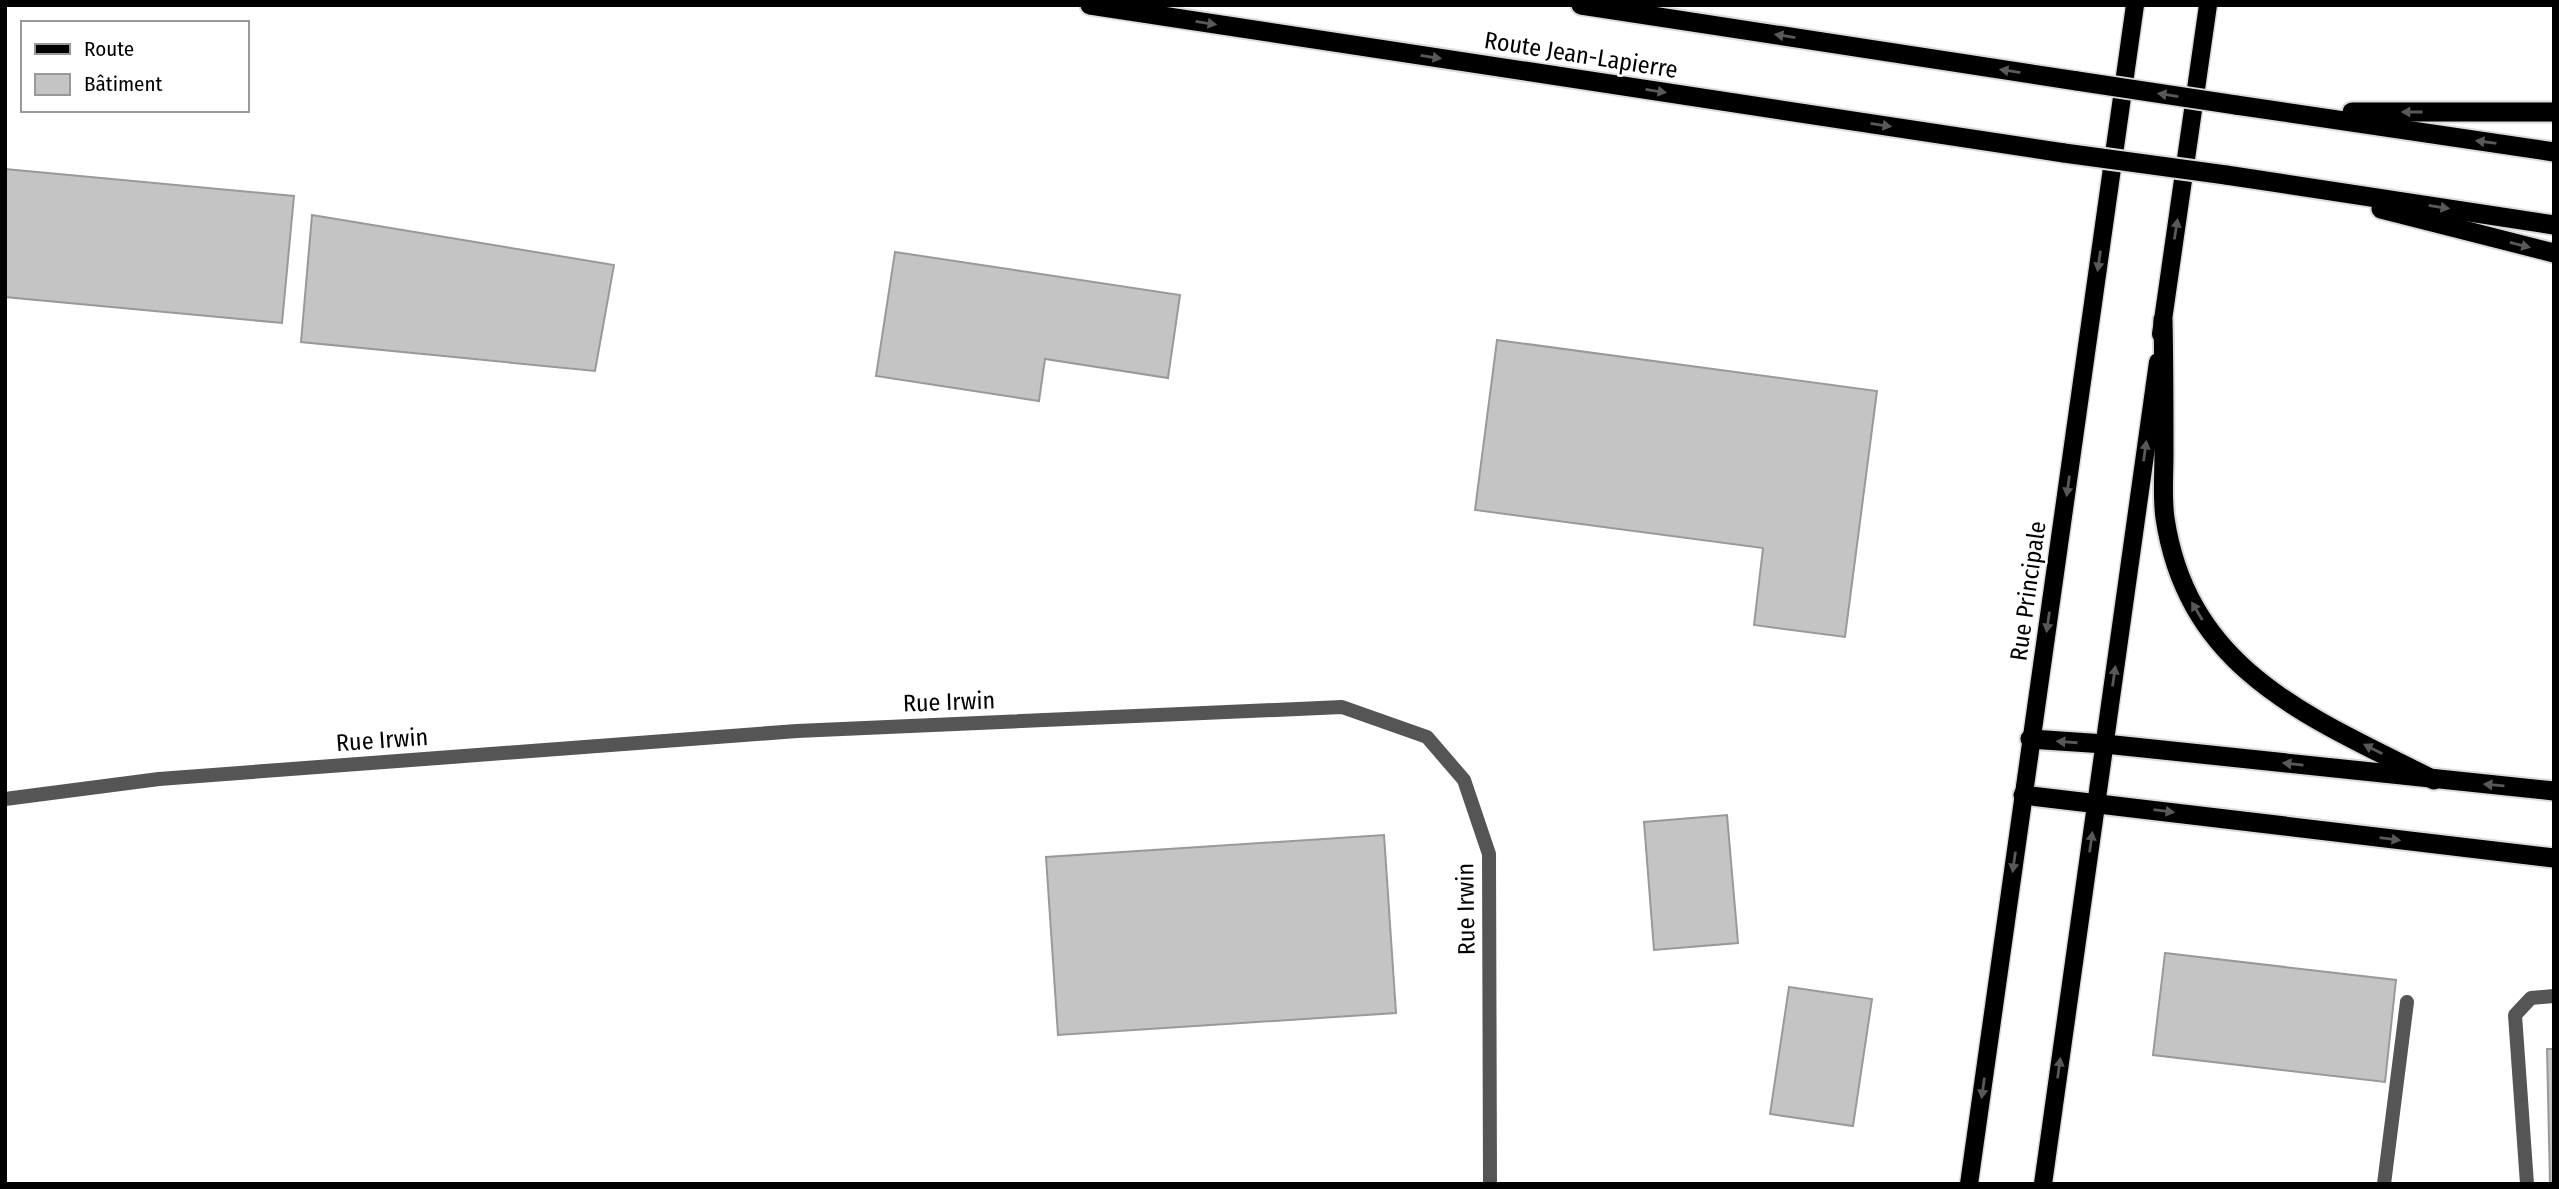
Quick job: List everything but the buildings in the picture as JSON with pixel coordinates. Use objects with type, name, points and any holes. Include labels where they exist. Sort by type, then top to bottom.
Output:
[{"type":"highway","name":"Route Jean-Lapierre","points":[[1090,5],[2064,153],[2264,180]]},
{"type":"highway","name":"Route Jean-Lapierre","points":[[1581,5],[2282,112]]},
{"type":"highway","points":[[2282,112],[2554,113]]},
{"type":"highway","points":[[2282,112],[2554,152]]},
{"type":"highway","points":[[2264,180],[2554,225]]},
{"type":"highway","points":[[2264,180],[2554,253]]},
{"type":"highway","points":[[2163,320],[2164,517],[2186,592],[2201,619],[2225,650],[2256,681],[2293,708],[2434,780]]},
{"type":"highway","points":[[2030,739],[2105,744],[2554,791]]},
{"type":"highway","points":[[2023,795],[2554,858]]},
{"type":"main road","name":"Rue Principale","points":[[1969,1184],[2135,5]]},
{"type":"main road","points":[[2043,1184],[2208,5]]},
{"type":"street","name":"Rue Irwin","points":[[5,799],[159,779],[797,731],[1342,708],[1427,737],[1464,780],[1489,854],[1490,1184]]},
{"type":"street","points":[[2526,1184],[2515,1015],[2531,998],[2554,996]]},
{"type":"street","points":[[2384,1184],[2407,1002]]}]
